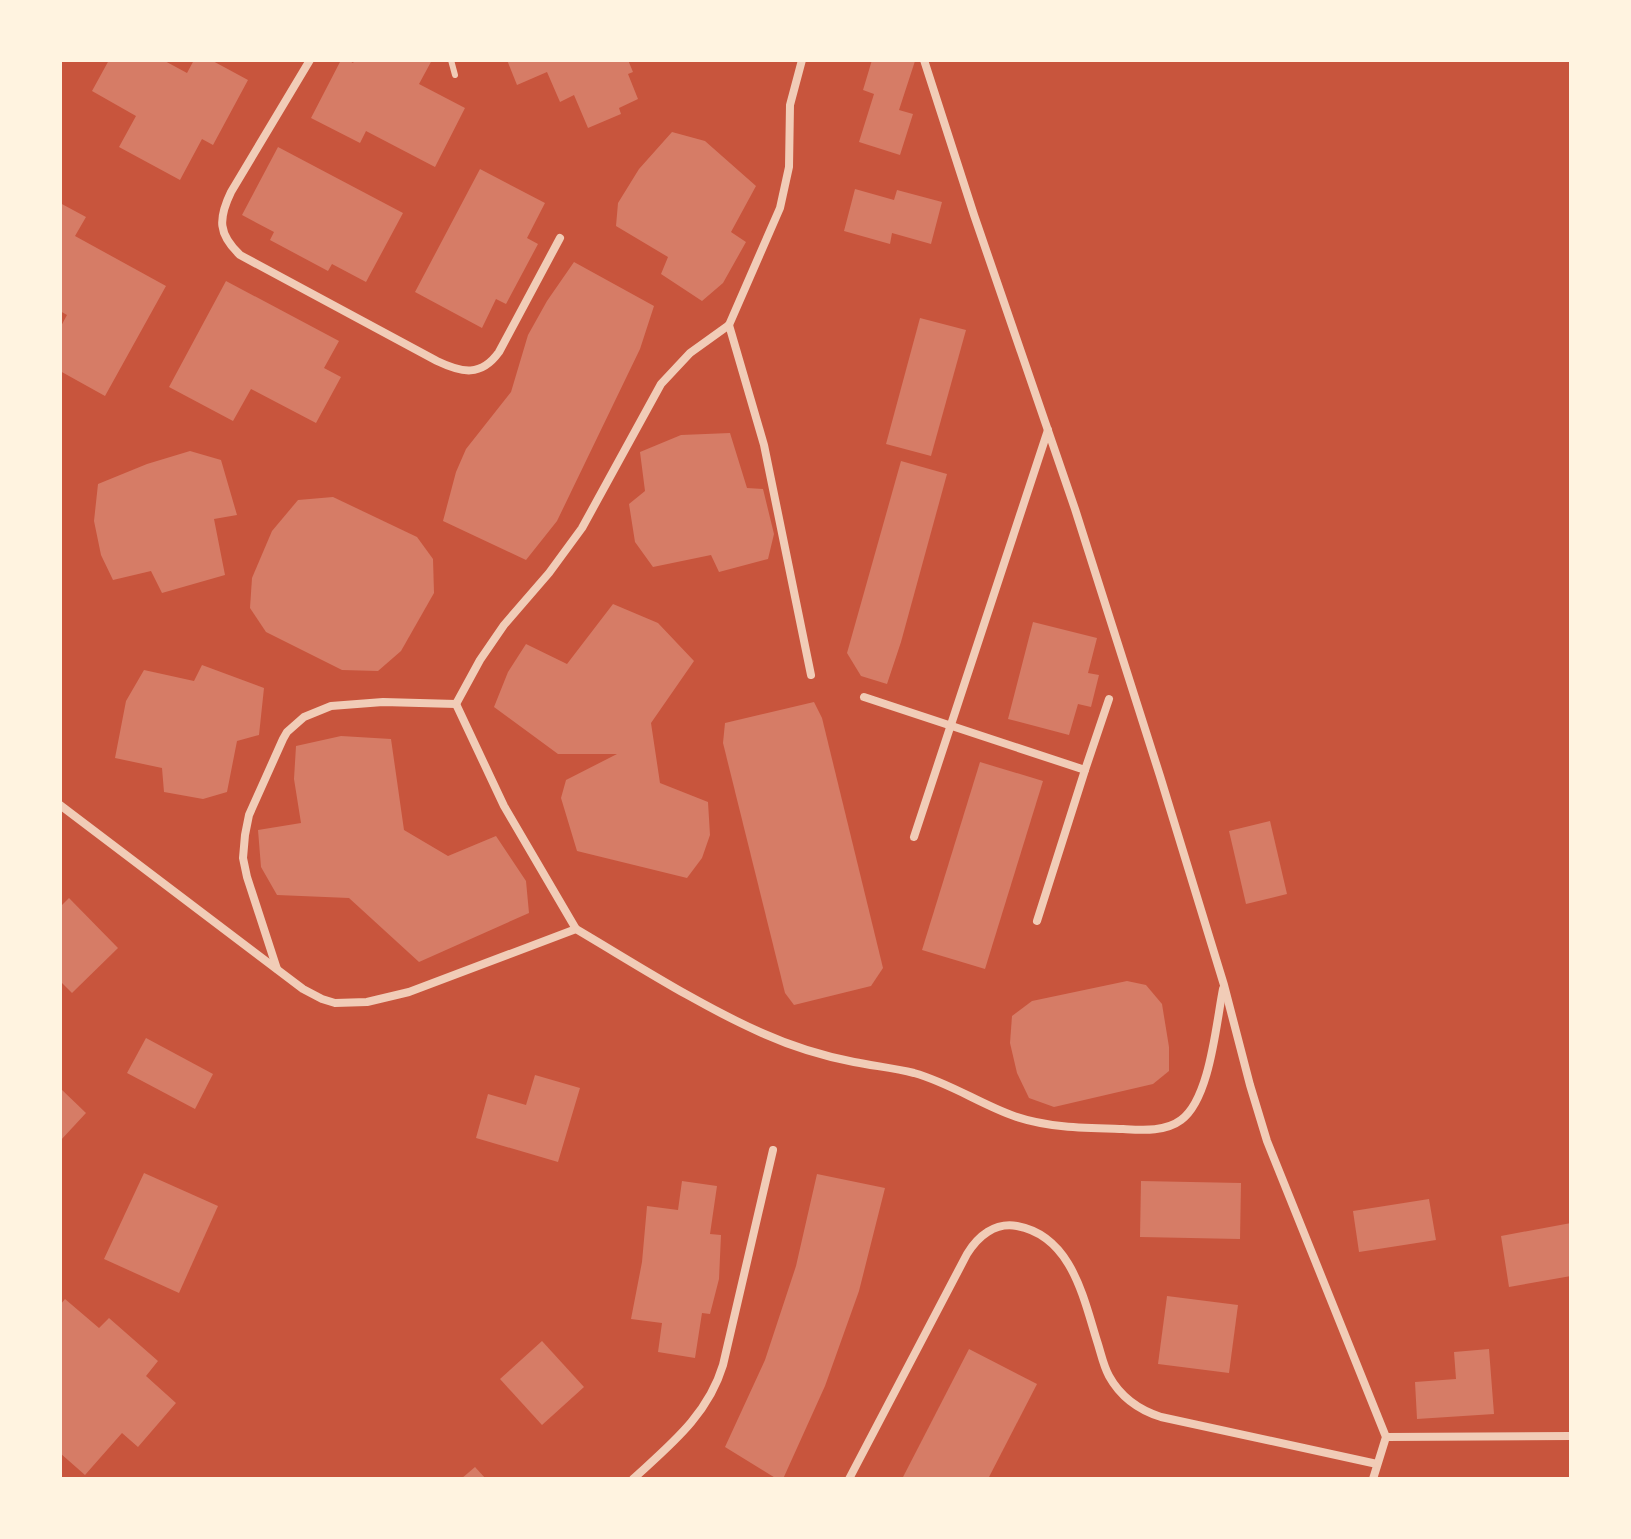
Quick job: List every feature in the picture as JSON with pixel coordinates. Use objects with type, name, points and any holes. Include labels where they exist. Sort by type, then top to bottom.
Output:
[{"type":"street","points":[[310,60],[224,208],[222,227],[233,248],[247,259],[437,361],[465,371],[484,367],[499,352],[560,238]]},
{"type":"street","points":[[456,704],[504,625],[555,566],[582,528],[661,384],[690,353],[729,325],[784,195],[789,167],[790,105],[802,60]]},
{"type":"street","points":[[924,60],[1160,776],[1224,985],[1267,1141],[1386,1437],[1373,1479]]},
{"type":"street","points":[[729,325],[764,445],[811,675]]},
{"type":"street","points":[[914,837],[1048,429]]},
{"type":"street","points":[[864,697],[1085,770]]},
{"type":"street","points":[[1037,921],[1109,699]]},
{"type":"street","points":[[277,969],[247,877],[244,846],[253,804],[287,732],[304,717],[331,706],[392,702],[456,704]]},
{"type":"street","points":[[456,704],[504,806],[576,929],[679,989],[774,1038],[832,1057],[911,1072],[951,1086],[1013,1116],[1043,1124],[1146,1130],[1180,1122],[1195,1105],[1204,1087],[1224,985]]},
{"type":"street","points":[[60,805],[303,989],[335,1003],[367,1002],[409,992],[576,929]]},
{"type":"street","points":[[633,1479],[689,1426],[715,1388],[773,1150]]},
{"type":"street","points":[[849,1479],[972,1245],[987,1231],[1010,1225],[1036,1231],[1057,1247],[1079,1286],[1110,1378],[1139,1408],[1161,1417],[1377,1464]]},
{"type":"street","points":[[1386,1437],[1571,1436]]},
{"type":"lane","points":[[451,60],[455,75]]},
{"type":"building","points":[[109,60],[163,60],[187,73],[194,60],[211,60],[248,80],[213,145],[202,139],[180,180],[119,147],[136,116],[92,91]]},
{"type":"building","points":[[341,60],[353,63],[355,60],[432,60],[419,84],[465,108],[435,167],[366,131],[360,143],[311,118]]},
{"type":"building","points":[[507,60],[628,60],[633,72],[628,74],[638,99],[619,108],[621,114],[588,128],[574,95],[560,102],[547,72],[517,85]]},
{"type":"building","points":[[872,60],[915,61],[899,110],[913,114],[900,155],[859,142],[874,94],[863,90]]},
{"type":"building","points":[[672,132],[705,141],[756,186],[731,232],[746,242],[723,283],[702,301],[661,274],[668,257],[616,226],[618,203],[639,169]]},
{"type":"building","points":[[278,147],[403,213],[366,282],[332,264],[328,271],[270,240],[274,232],[242,215]]},
{"type":"building","points":[[480,169],[545,203],[527,238],[538,244],[506,304],[496,299],[482,328],[415,292]]},
{"type":"building","points":[[855,189],[894,200],[897,190],[942,202],[931,244],[892,233],[890,244],[844,231]]},
{"type":"building","points":[[60,203],[86,217],[75,236],[166,286],[105,396],[60,371],[60,328],[67,315],[60,311]]},
{"type":"building","points":[[574,262],[654,306],[640,349],[557,521],[526,560],[443,521],[456,472],[466,449],[511,392],[528,335]]},
{"type":"building","points":[[226,281],[339,341],[324,368],[341,377],[316,423],[251,389],[233,421],[169,387]]},
{"type":"building","points":[[920,318],[966,330],[931,456],[886,444]]},
{"type":"building","points":[[730,433],[747,488],[763,489],[774,534],[768,559],[719,572],[711,555],[653,567],[635,542],[629,504],[645,491],[640,452],[681,435]]},
{"type":"building","points":[[190,451],[221,460],[237,515],[214,519],[225,575],[162,593],[151,571],[113,580],[101,555],[94,521],[98,484]]},
{"type":"building","points":[[901,461],[947,474],[887,684],[861,676],[847,653]]},
{"type":"building","points":[[333,497],[417,537],[433,559],[434,593],[401,651],[378,671],[342,670],[266,632],[250,608],[252,578],[272,531],[298,500]]},
{"type":"building","points":[[613,604],[658,623],[694,661],[651,723],[660,783],[708,802],[710,835],[702,858],[687,878],[577,851],[561,798],[566,780],[617,754],[558,754],[494,707],[508,672],[526,644],[567,664]]},
{"type":"building","points":[[1033,622],[1097,638],[1088,673],[1099,675],[1091,707],[1078,704],[1069,735],[1008,719]]},
{"type":"building","points":[[202,665],[264,688],[259,735],[237,741],[227,792],[203,799],[164,792],[162,768],[115,758],[126,701],[144,670],[194,681]]},
{"type":"building","points":[[814,702],[822,718],[883,968],[871,986],[794,1005],[785,993],[723,743],[725,723]]},
{"type":"building","points":[[341,736],[391,739],[404,830],[448,856],[496,836],[526,881],[529,913],[419,962],[349,898],[277,895],[261,867],[258,830],[301,823],[294,779],[296,746]]},
{"type":"building","points":[[980,762],[1043,781],[985,969],[922,950]]},
{"type":"building","points":[[1270,821],[1287,894],[1246,904],[1229,831]]},
{"type":"building","points":[[69,898],[118,948],[72,993],[60,981],[60,907]]},
{"type":"building","points":[[1127,981],[1146,985],[1162,1004],[1169,1047],[1169,1071],[1153,1084],[1054,1107],[1029,1098],[1017,1073],[1010,1043],[1012,1016],[1032,1001]]},
{"type":"building","points":[[146,1038],[213,1074],[195,1109],[127,1073]]},
{"type":"building","points":[[535,1075],[580,1088],[558,1162],[476,1138],[488,1094],[526,1105]]},
{"type":"building","points":[[60,1088],[86,1113],[60,1141]]},
{"type":"building","points":[[144,1173],[218,1206],[179,1293],[104,1259]]},
{"type":"building","points":[[817,1174],[885,1188],[859,1291],[825,1386],[783,1479],[777,1479],[725,1447],[765,1360],[796,1266]]},
{"type":"building","points":[[682,1181],[717,1186],[710,1234],[721,1235],[719,1279],[710,1314],[702,1313],[695,1358],[658,1352],[662,1323],[631,1319],[642,1262],[647,1206],[678,1210]]},
{"type":"building","points":[[1141,1181],[1241,1183],[1240,1239],[1140,1237]]},
{"type":"building","points":[[1429,1199],[1436,1240],[1359,1252],[1353,1211]]},
{"type":"building","points":[[1571,1223],[1571,1276],[1509,1287],[1501,1236]]},
{"type":"building","points":[[1167,1296],[1238,1305],[1229,1373],[1158,1364]]},
{"type":"building","points":[[65,1299],[99,1328],[109,1318],[158,1361],[146,1376],[176,1403],[138,1447],[122,1433],[85,1475],[60,1453],[60,1305]]},
{"type":"building","points":[[542,1341],[584,1387],[542,1425],[500,1379]]},
{"type":"building","points":[[969,1349],[1037,1384],[988,1479],[902,1479]]},
{"type":"building","points":[[1489,1349],[1494,1414],[1417,1419],[1415,1382],[1456,1379],[1454,1352]]},
{"type":"building","points":[[475,1467],[486,1479],[461,1479]]}]
